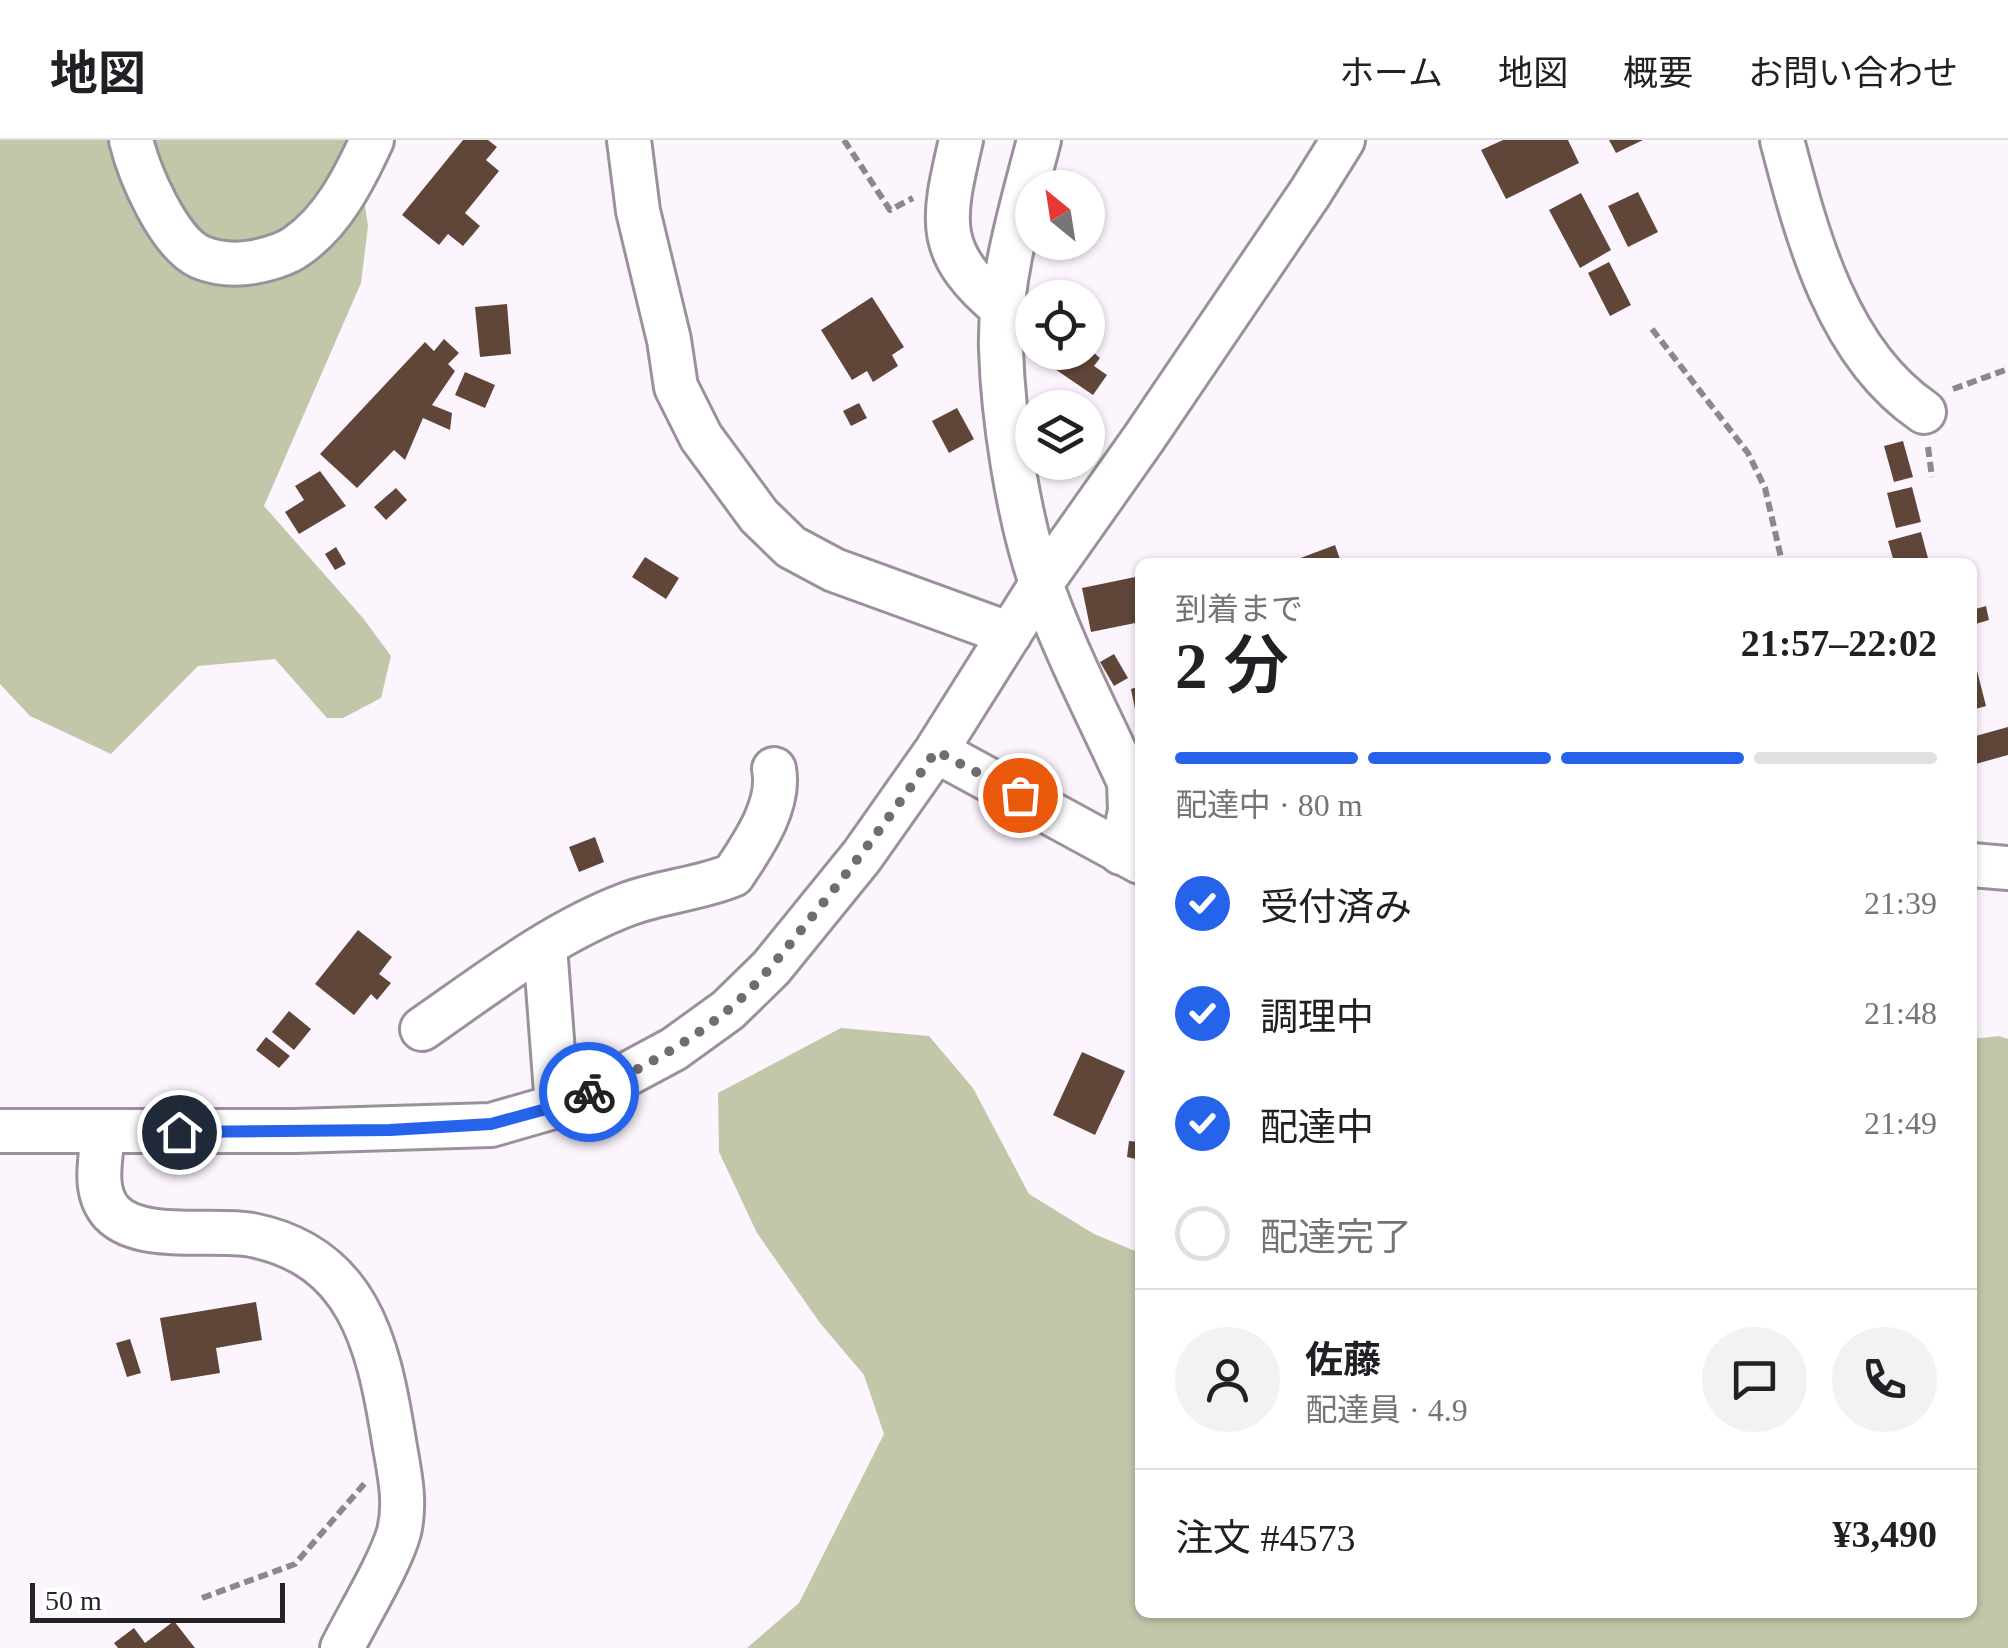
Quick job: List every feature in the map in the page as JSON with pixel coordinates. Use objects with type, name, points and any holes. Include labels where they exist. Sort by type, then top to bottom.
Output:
[{"type":"street","points":[[131,140],[138,168],[186,246],[197,256],[212,261],[242,264],[280,255],[306,239],[338,202],[372,140]]},
{"type":"street","points":[[629,140],[638,211],[669,340],[676,388],[700,437],[759,516],[791,547],[834,570],[1010,634]]},
{"type":"street","points":[[1039,140],[1022,209],[1001,348],[1014,470],[1041,584],[1135,789]]},
{"type":"street","points":[[0,1131],[390,1130],[491,1124],[557,1106],[620,1078],[674,1048],[728,1010],[770,968],[862,856],[1342,140]]},
{"type":"street","points":[[1782,140],[1804,218],[1852,336],[1906,400],[1924,412]]},
{"type":"street","points":[[959,148],[947,202],[950,241],[962,270],[1004,310]]},
{"type":"street","points":[[936,751],[1130,857],[1135,802]]},
{"type":"street","points":[[422,1030],[545,946],[628,904],[733,874],[768,814],[777,784],[774,768]]},
{"type":"street","points":[[1977,865],[2008,868]]},
{"type":"street","points":[[545,946],[557,1106]]},
{"type":"street","points":[[103,1133],[99,1179],[102,1194],[111,1212],[126,1223],[165,1231],[250,1234],[287,1244],[320,1264],[345,1287],[360,1309],[383,1372],[404,1498],[398,1535],[342,1648]]},
{"type":"path","points":[[844,140],[890,210],[908,203],[959,148]]},
{"type":"path","points":[[1652,329],[1748,453],[1766,488],[1781,558]]},
{"type":"path","points":[[202,1598],[295,1564],[395,1448]]},
{"type":"green space","points":[[0,140],[355,140],[368,226],[361,283],[264,506],[363,618],[391,656],[381,698],[343,718],[327,718],[275,659],[198,666],[111,754],[30,716],[0,684]]},
{"type":"green space","points":[[841,1028],[929,1036],[973,1088],[1029,1194],[1094,1234],[1135,1251],[1135,1618],[1977,1618],[1977,1039],[2008,1039],[2008,1648],[747,1648],[799,1603],[884,1434],[864,1375],[820,1323],[757,1233],[719,1152],[718,1093]]},
{"type":"building","points":[[463,140],[488,140],[497,147],[486,160],[499,171],[465,213],[480,226],[463,246],[448,234],[439,245],[402,215]]},
{"type":"building","points":[[1503,140],[1568,140],[1579,163],[1506,199],[1481,150]]},
{"type":"building","points":[[1609,140],[1643,140],[1616,153]]},
{"type":"building","points":[[1638,192],[1658,232],[1628,247],[1608,206]]},
{"type":"building","points":[[1581,193],[1611,250],[1580,268],[1549,210]]},
{"type":"building","points":[[1609,262],[1631,305],[1610,316],[1588,273]]},
{"type":"building","points":[[872,297],[904,347],[892,355],[898,366],[873,382],[867,371],[852,380],[821,330]]},
{"type":"building","points":[[507,304],[511,354],[480,357],[475,307]]},
{"type":"building","points":[[444,339],[459,353],[448,364],[455,371],[432,405],[452,413],[450,430],[423,418],[405,460],[394,450],[357,488],[320,454],[425,342],[434,351]]},
{"type":"building","points":[[1056,370],[1100,370],[1107,375],[1096,390],[1086,390]]},
{"type":"building","points":[[465,372],[495,385],[485,408],[455,395]]},
{"type":"building","points":[[859,403],[867,418],[851,426],[843,411]]},
{"type":"building","points":[[957,408],[974,439],[949,453],[932,421]]},
{"type":"building","points":[[1903,441],[1913,477],[1894,482],[1884,446]]},
{"type":"building","points":[[320,471],[346,506],[299,534],[285,512],[304,500],[295,486]]},
{"type":"building","points":[[1912,487],[1921,522],[1896,528],[1887,493]]},
{"type":"building","points":[[396,488],[407,500],[386,520],[374,507]]},
{"type":"building","points":[[1921,532],[1928,558],[1893,558],[1888,541]]},
{"type":"building","points":[[1335,545],[1340,558],[1301,558]]},
{"type":"building","points":[[336,547],[346,564],[335,570],[325,554]]},
{"type":"building","points":[[645,557],[679,578],[666,599],[632,577]]},
{"type":"building","points":[[1135,577],[1135,623],[1091,632],[1082,588]]},
{"type":"building","points":[[1986,606],[1989,620],[1977,624],[1977,609]]},
{"type":"building","points":[[1114,654],[1128,678],[1114,686],[1100,662]]},
{"type":"building","points":[[1977,671],[1986,706],[1977,709]]},
{"type":"building","points":[[2008,727],[2008,755],[1977,764],[1977,736]]},
{"type":"building","points":[[595,837],[604,862],[579,872],[569,847]]},
{"type":"building","points":[[358,930],[392,957],[379,974],[391,983],[377,1000],[371,994],[354,1015],[315,984]]},
{"type":"building","points":[[289,1011],[311,1029],[294,1050],[272,1032]]},
{"type":"building","points":[[266,1037],[290,1056],[279,1068],[256,1050]]},
{"type":"building","points":[[1082,1052],[1125,1071],[1095,1135],[1053,1115]]},
{"type":"building","points":[[1129,1141],[1135,1142],[1135,1159],[1127,1157]]},
{"type":"building","points":[[256,1302],[262,1340],[216,1348],[220,1373],[171,1381],[160,1318]]},
{"type":"building","points":[[130,1339],[141,1373],[127,1377],[116,1343]]},
{"type":"building","points":[[174,1621],[195,1648],[118,1648],[114,1643],[134,1628],[145,1643]]},
{"type":"way so far","points":[[589,1092],[674,1048],[728,1010],[750,989],[862,856],[936,751],[1020,795]]},
{"type":"route","points":[[179,1132],[390,1130],[491,1124],[557,1106],[589,1092]]}]
